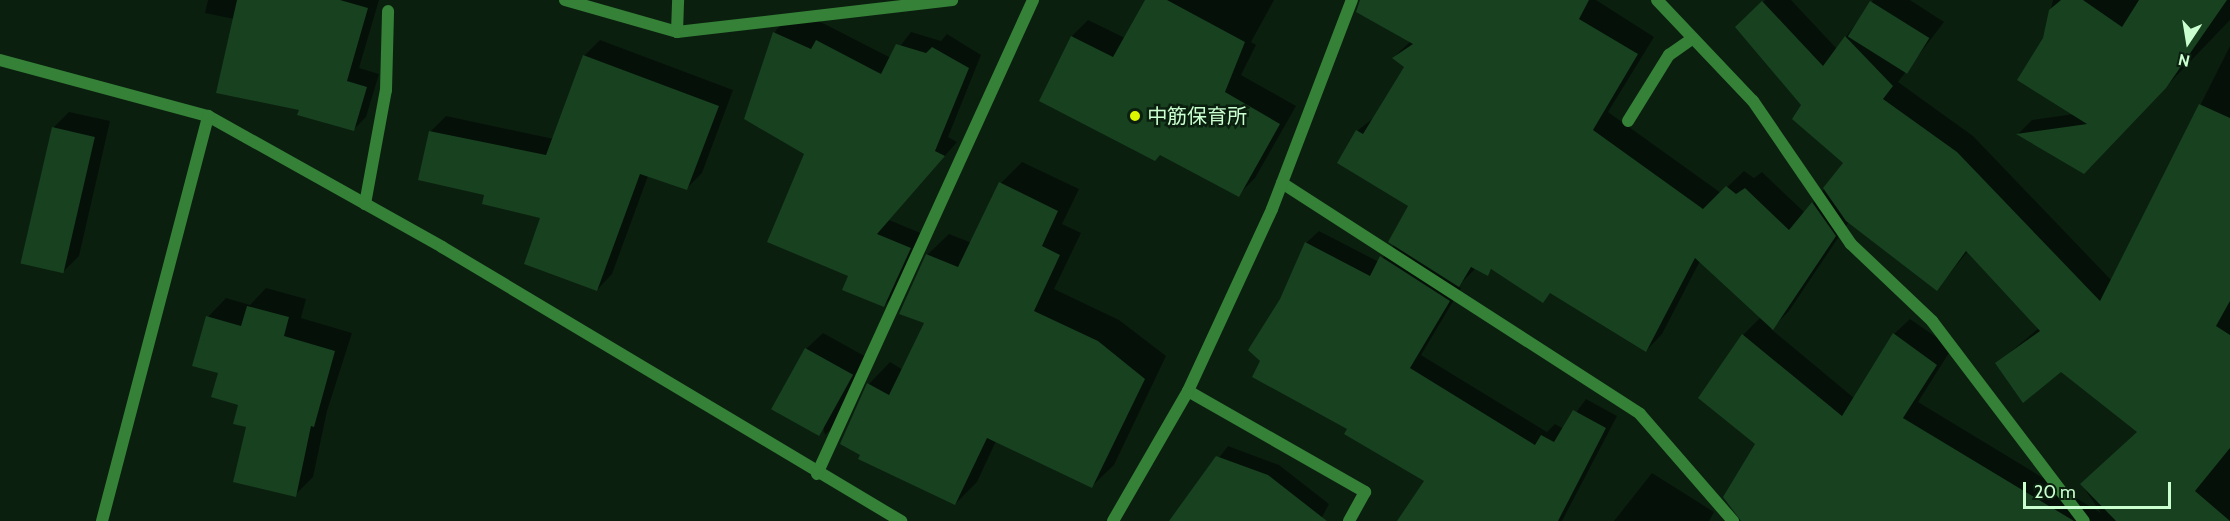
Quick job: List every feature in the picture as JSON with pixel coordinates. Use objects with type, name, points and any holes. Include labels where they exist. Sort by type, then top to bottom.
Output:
[{"type":"street","points":[[565,0],[677,32],[952,0]]},
{"type":"street","points":[[677,32],[678,0]]},
{"type":"street","points":[[817,474],[1033,0]]},
{"type":"street","points":[[1113,521],[1188,391],[1282,183],[1352,0]]},
{"type":"street","points":[[1657,0],[1753,101],[1851,244],[1932,321],[2084,521]]},
{"type":"street","points":[[365,204],[386,90],[388,11]]},
{"type":"street","points":[[1628,121],[1669,55],[1693,38]]},
{"type":"street","points":[[0,60],[208,116],[365,204],[817,474],[901,521]]},
{"type":"street","points":[[102,521],[208,116]]},
{"type":"street","points":[[1282,183],[1640,414],[1733,521]]},
{"type":"street","points":[[1188,391],[1365,492],[1348,521]]},
{"type":"building","points":[[237,0],[340,0],[368,8],[347,81],[367,87],[354,131],[297,115],[299,110],[216,93]]},
{"type":"building","points":[[1145,0],[1167,0],[1245,42],[1225,92],[1280,124],[1239,197],[1160,155],[1155,161],[1039,101],[1071,36],[1113,57]]},
{"type":"building","points":[[1360,0],[1589,0],[1579,19],[1638,54],[1593,130],[1703,209],[1726,186],[1736,194],[1745,188],[1789,230],[1812,202],[1836,236],[1773,330],[1695,258],[1646,352],[1550,293],[1543,303],[1491,269],[1488,276],[1471,267],[1459,287],[1388,242],[1408,206],[1337,163],[1356,130],[1363,134],[1404,67],[1392,58],[1413,44],[1356,12]]},
{"type":"building","points":[[2061,0],[2083,0],[2122,27],[2139,0],[2227,0],[2166,88],[2084,174],[2016,134],[2087,124],[2017,80],[2043,38],[2049,10]]},
{"type":"building","points":[[1762,1],[1823,66],[1845,36],[1893,86],[1883,99],[1957,152],[2100,301],[2199,104],[2230,118],[2230,301],[2216,326],[2230,335],[2230,448],[2195,491],[2230,521],[2116,521],[2080,484],[2137,432],[2061,372],[2023,403],[1995,363],[2040,331],[1966,251],[1937,291],[1846,221],[1823,188],[1843,163],[1792,119],[1801,105],[1735,27]]},
{"type":"building","points":[[1870,1],[1929,38],[1907,74],[1848,37]]},
{"type":"building","points":[[773,32],[811,49],[816,40],[881,74],[896,44],[926,53],[932,47],[969,68],[935,151],[945,156],[877,234],[911,248],[884,307],[842,290],[848,276],[767,242],[804,154],[744,119]]},
{"type":"building","points":[[583,55],[719,106],[687,190],[640,174],[597,291],[524,264],[540,218],[482,204],[484,195],[418,180],[429,131],[546,155]]},
{"type":"building","points":[[52,127],[95,137],[63,273],[21,263]]},
{"type":"building","points":[[999,182],[1058,211],[1042,246],[1060,255],[1034,311],[1098,341],[1145,379],[1092,488],[987,438],[955,505],[858,459],[860,455],[840,444],[867,383],[889,395],[924,323],[899,314],[926,254],[958,267]]},
{"type":"building","points":[[1305,242],[1370,276],[1380,256],[1450,301],[1410,368],[1535,445],[1541,435],[1554,442],[1573,410],[1606,428],[1558,521],[1397,521],[1424,481],[1344,434],[1347,429],[1252,377],[1260,361],[1248,350],[1280,299]]},
{"type":"building","points":[[247,306],[289,317],[284,336],[335,351],[314,427],[311,426],[296,497],[233,482],[246,427],[233,424],[238,405],[211,397],[218,373],[192,366],[206,316],[241,326]]},
{"type":"building","points":[[1893,333],[1937,365],[1903,418],[2074,521],[1741,521],[1723,497],[1755,444],[1698,398],[1742,334],[1842,416]]},
{"type":"building","points":[[805,348],[853,375],[819,436],[771,409]]},
{"type":"building","points":[[1216,456],[1268,475],[1327,521],[1169,521]]},
{"type":"place","name":"中筋保育所","points":[[1135,116]]}]
